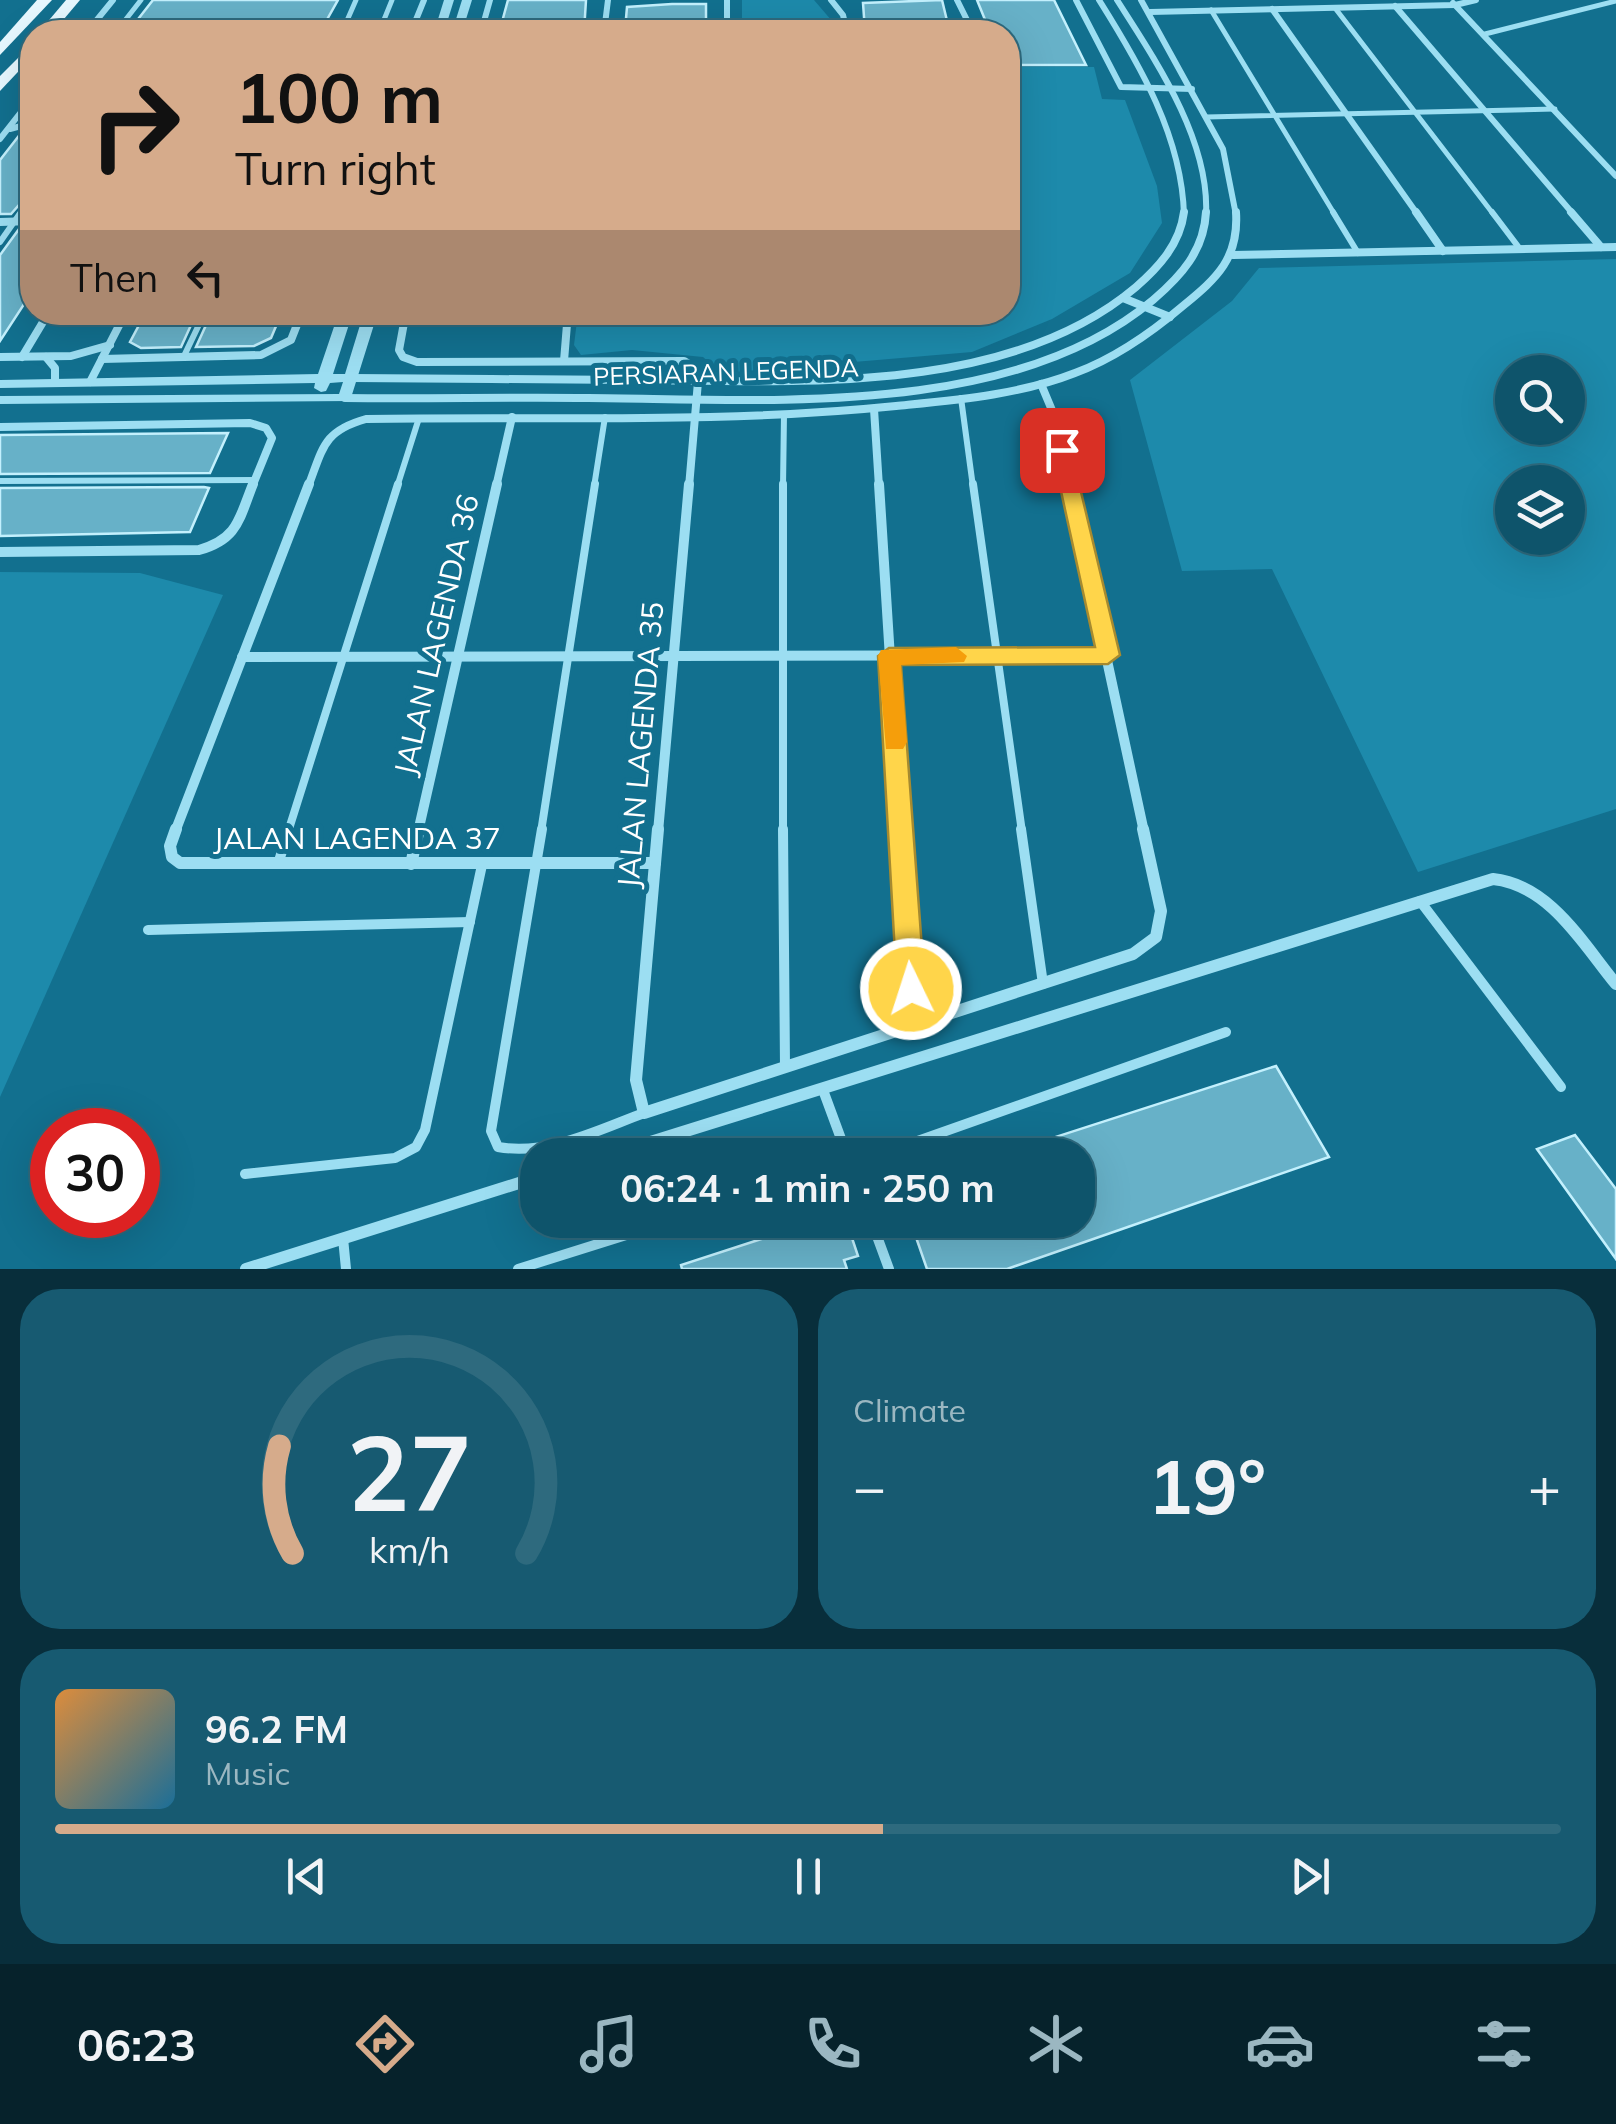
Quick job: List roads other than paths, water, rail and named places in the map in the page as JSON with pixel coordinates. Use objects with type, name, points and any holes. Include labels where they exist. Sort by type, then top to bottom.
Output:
[{"type":"main road","points":[[27,20],[45,0]]},
{"type":"main road","points":[[56,20],[73,0]]},
{"type":"main road","points":[[0,50],[20,28]]},
{"type":"main road","points":[[0,86],[20,62]]},
{"type":"street","points":[[96,20],[113,0]]},
{"type":"street","points":[[1076,0],[1118,84],[1127,90],[1192,90]]},
{"type":"street","name":"PERSIARAN LEGENDA","points":[[0,384],[351,378],[699,381],[854,376],[999,355],[1080,326],[1122,298],[1164,260],[1175,242],[1184,213],[1180,163],[1147,90],[1098,0]]},
{"type":"street","name":"PERSIARAN LEGENDA","points":[[0,400],[697,400],[874,390],[996,373],[1084,346],[1144,308],[1178,277],[1196,254],[1206,216],[1206,188],[1196,147],[1117,0]]},
{"type":"street","points":[[419,418],[604,418],[874,409],[1041,384],[1121,351],[1210,284],[1233,255],[1236,242],[1230,174],[1206,116],[1141,0]]},
{"type":"street","points":[[1150,12],[1395,6],[1476,0]]},
{"type":"street","points":[[1451,2],[1616,176]]},
{"type":"street","points":[[1395,6],[1600,247]]},
{"type":"street","points":[[1272,9],[1443,251]]},
{"type":"street","points":[[0,139],[20,113]]},
{"type":"street","points":[[6,131],[20,127]]},
{"type":"street","points":[[0,222],[20,222]]},
{"type":"street","points":[[1233,255],[1616,247]]},
{"type":"street","points":[[1122,298],[1170,317]]},
{"type":"street","points":[[22,357],[40,325]]},
{"type":"street","points":[[90,382],[120,325]]},
{"type":"street","points":[[102,359],[273,351],[291,340],[297,325]]},
{"type":"street","points":[[318,398],[342,325]]},
{"type":"street","points":[[345,398],[368,325]]},
{"type":"street","points":[[403,325],[398,345],[404,357],[426,364],[684,362],[697,366],[699,381]]},
{"type":"street","points":[[564,361],[567,325]]},
{"type":"street","points":[[0,357],[84,353],[110,344]]},
{"type":"street","points":[[45,356],[56,368],[54,383]]},
{"type":"street","name":"JALAN LAGENDA 35","points":[[644,1113],[636,1080],[699,381]]},
{"type":"street","points":[[644,1113],[1133,954],[1156,937],[1160,911],[1108,655],[1054,415],[1041,384]]},
{"type":"street","points":[[874,409],[913,1026]]},
{"type":"street","name":"JALAN LAGENDA 37","points":[[419,418],[366,419],[345,424],[332,434],[322,450],[170,846],[172,858],[180,864],[655,863]]},
{"type":"street","name":"JALAN LAGENDA 36","points":[[411,864],[512,418]]},
{"type":"street","points":[[0,426],[250,424],[266,428],[272,438],[234,532],[220,544],[199,550],[0,552]]},
{"type":"street","points":[[242,657],[1108,655]]},
{"type":"street","points":[[665,1138],[1493,879],[1519,881],[1535,890],[1616,984]]},
{"type":"street","points":[[246,1269],[520,1183]]},
{"type":"lane","points":[[125,20],[141,0]]},
{"type":"lane","points":[[1484,34],[1616,0]]},
{"type":"lane","points":[[1336,5],[1520,249]]},
{"type":"lane","points":[[1210,10],[1358,252]]},
{"type":"lane","points":[[1206,116],[1555,109]]},
{"type":"lane","points":[[0,242],[20,213]]},
{"type":"lane","points":[[184,356],[199,325]]},
{"type":"lane","points":[[962,398],[1043,984]]},
{"type":"lane","points":[[784,414],[781,656],[785,1067]]},
{"type":"lane","points":[[278,864],[419,418]]},
{"type":"lane","points":[[604,418],[520,970],[491,1131],[498,1147],[514,1152],[552,1144],[644,1113]]},
{"type":"lane","points":[[0,481],[256,480]]},
{"type":"lane","points":[[245,1174],[395,1158],[416,1147],[425,1130],[482,865]]},
{"type":"lane","points":[[1420,901],[1560,1087]]},
{"type":"lane","points":[[148,930],[470,922]]},
{"type":"lane","points":[[926,1138],[1226,1032]]},
{"type":"lane","points":[[823,1090],[841,1138]]},
{"type":"lane","points":[[343,1238],[346,1269]]},
{"type":"lane","points":[[518,1269],[617,1238]]},
{"type":"lane","points":[[878,1238],[889,1269]]}]
